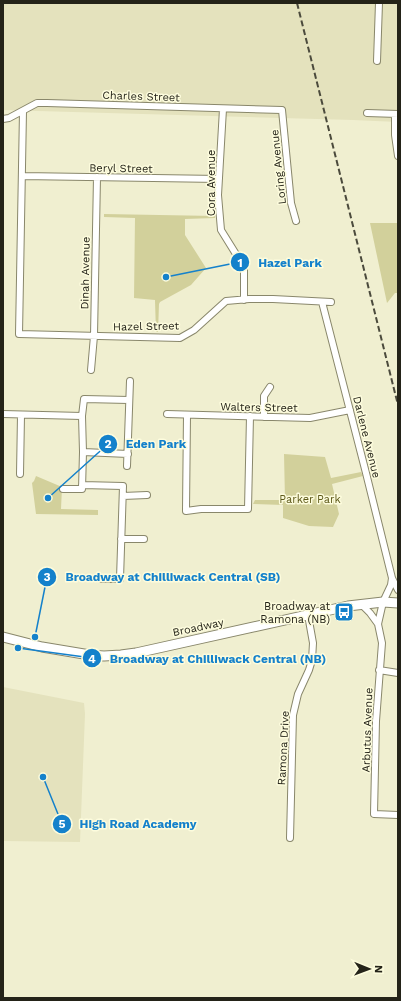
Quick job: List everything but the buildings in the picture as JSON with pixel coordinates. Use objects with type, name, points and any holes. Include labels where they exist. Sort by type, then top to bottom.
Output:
[{"type":"street","points":[[377,61],[379,3]]},
{"type":"street","name":"Charles Street","points":[[3,120],[37,103],[282,110]]},
{"type":"street","name":"Cora Avenue","points":[[223,109],[218,195],[221,230],[244,267],[244,300]]},
{"type":"street","name":"Loring Avenue","points":[[282,110],[291,203],[296,221]]},
{"type":"street","points":[[22,176],[23,111]]},
{"type":"street","points":[[368,113],[397,114],[395,135],[398,156]]},
{"type":"street","name":"Beryl Street","points":[[22,176],[219,179]]},
{"type":"street","name":"Hazel Street","points":[[22,176],[19,334],[180,338],[194,330],[226,301],[273,299],[331,302]]},
{"type":"street","name":"Dinah Avenue","points":[[91,370],[94,336],[97,177]]},
{"type":"street","name":"Darlene Avenue","points":[[322,302],[392,578],[398,590]]},
{"type":"street","points":[[127,466],[130,381]]},
{"type":"street","points":[[264,417],[264,396],[270,387]]},
{"type":"street","points":[[63,489],[82,489],[82,416],[84,399],[129,400]]},
{"type":"street","name":"Walters Street","points":[[167,414],[310,418],[350,410]]},
{"type":"street","points":[[3,414],[82,416]]},
{"type":"street","points":[[20,474],[21,415]]},
{"type":"street","points":[[187,415],[186,512],[202,509],[248,509],[250,416]]},
{"type":"street","points":[[83,452],[128,454]]},
{"type":"street","points":[[82,485],[123,486],[120,579],[102,579]]},
{"type":"street","points":[[123,496],[147,496]]},
{"type":"street","points":[[121,539],[144,539]]},
{"type":"street","points":[[383,602],[391,585],[392,578]]},
{"type":"street","name":"Broadway","points":[[3,637],[76,654],[104,656],[121,655],[136,653],[348,606],[383,602],[398,603]]},
{"type":"street","name":"Arbutus Avenue","points":[[378,624],[383,602]]},
{"type":"street","name":"Arbutus Avenue","points":[[361,604],[378,624],[382,643],[376,721],[374,814],[398,815]]},
{"type":"street","name":"Ramona Drive","points":[[290,838],[293,715],[298,694],[312,660],[312,644],[308,614]]},
{"type":"street","points":[[379,670],[398,673]]},
{"type":"shaded area","points":[[3,3],[398,3],[398,122],[3,110]]},
{"type":"shaded area","points":[[3,687],[84,703],[85,714],[80,842],[3,841]]},
{"type":"green space","points":[[104,214],[215,216],[215,218],[185,219],[185,235],[206,268],[191,285],[160,302],[158,332],[156,332],[155,300],[134,298],[135,218],[104,217]]},
{"type":"green space","points":[[370,223],[398,223],[398,293],[395,293],[387,303]]},
{"type":"green space","name":"Parker Park","points":[[284,454],[325,457],[331,478],[361,472],[363,476],[332,484],[339,514],[333,527],[309,526],[283,518],[283,505],[253,504],[255,500],[285,500]]},
{"type":"green space","points":[[36,476],[62,487],[61,509],[98,510],[98,515],[36,514],[32,483]]},
{"type":"railway","points":[[297,3],[398,405]]},
{"type":"place","name":"Hazel Park","points":[[166,277]]},
{"type":"place","name":"Eden Park","points":[[48,498]]},
{"type":"place","name":"Broadway at Ramona (NB)","points":[[344,612]]},
{"type":"place","name":"Broadway at Chilliwack Central (SB)","points":[[35,637]]},
{"type":"place","name":"Broadway at Chilliwack Central (NB)","points":[[18,648]]},
{"type":"place","name":"High Road Academy","points":[[43,777]]}]
